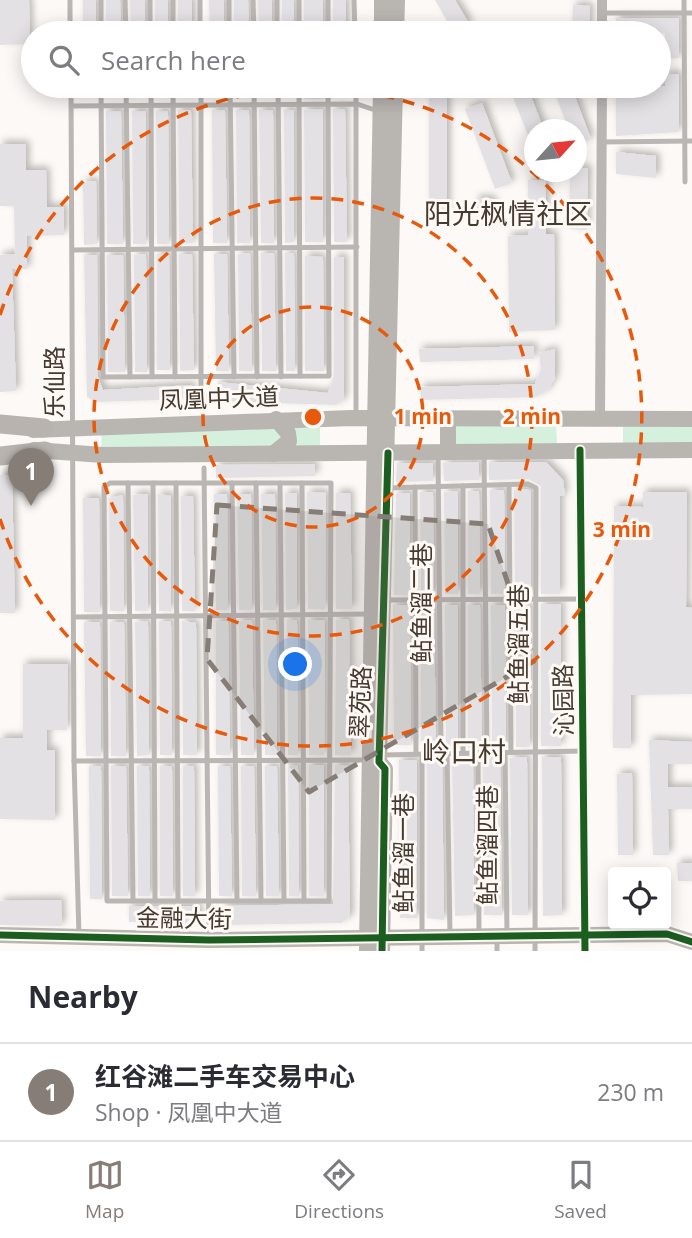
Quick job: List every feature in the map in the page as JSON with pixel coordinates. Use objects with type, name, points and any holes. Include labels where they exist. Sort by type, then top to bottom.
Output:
[{"type":"highway","points":[[0,424],[44,428]]},
{"type":"highway","points":[[0,456],[45,451]]},
{"type":"main road","points":[[382,0],[382,21]]},
{"type":"main road","points":[[396,21],[397,0]]},
{"type":"main road","name":"翠苑路","points":[[381,98],[382,418]]},
{"type":"main road","name":"翠苑路","points":[[375,945],[384,769],[374,757],[370,614],[382,418],[395,98]]},
{"type":"main road","points":[[443,452],[448,418]]},
{"type":"main road","points":[[273,454],[289,441],[288,433],[276,419]]},
{"type":"main road","name":"凤凰中大道","points":[[0,433],[73,426],[276,419],[692,419]]},
{"type":"main road","points":[[0,448],[73,453],[273,454],[692,450]]},
{"type":"main road","name":"翠苑路","points":[[374,757],[384,600],[387,488],[380,453]]},
{"type":"main road","points":[[667,934],[692,942]]},
{"type":"main road","points":[[667,934],[690,951]]},
{"type":"main road","name":"金融大街","points":[[0,935],[375,945],[447,942],[585,944],[667,934]]},
{"type":"street","points":[[602,0],[602,21]]},
{"type":"street","points":[[600,418],[601,98]]},
{"type":"street","name":"沁园路","points":[[580,450],[585,944]]},
{"type":"lane","points":[[70,0],[70,21]]},
{"type":"lane","points":[[101,0],[101,21]]},
{"type":"lane","points":[[125,0],[126,21]]},
{"type":"lane","points":[[150,0],[150,21]]},
{"type":"lane","points":[[173,0],[173,21]]},
{"type":"lane","points":[[200,0],[200,21]]},
{"type":"lane","points":[[229,0],[229,21]]},
{"type":"lane","points":[[253,0],[254,21]]},
{"type":"lane","points":[[277,0],[277,21]]},
{"type":"lane","points":[[299,0],[299,21]]},
{"type":"lane","points":[[328,0],[328,21]]},
{"type":"lane","points":[[354,0],[355,21]]},
{"type":"lane","points":[[684,0],[685,181]]},
{"type":"lane","points":[[602,13],[692,13]]},
{"type":"lane","name":"乐仙路","points":[[71,98],[74,761],[79,936]]},
{"type":"lane","points":[[102,98],[103,377],[329,376],[328,98]]},
{"type":"lane","points":[[127,98],[130,377]]},
{"type":"lane","points":[[151,98],[152,377]]},
{"type":"lane","points":[[173,98],[175,377]]},
{"type":"lane","points":[[201,407],[202,98]]},
{"type":"lane","points":[[230,98],[233,377]]},
{"type":"lane","points":[[254,98],[257,377]]},
{"type":"lane","points":[[278,98],[281,377]]},
{"type":"lane","points":[[299,98],[300,376]]},
{"type":"lane","points":[[356,418],[357,98]]},
{"type":"lane","points":[[71,106],[357,104],[380,112]]},
{"type":"lane","points":[[601,142],[692,141]]},
{"type":"lane","points":[[72,250],[357,247]]},
{"type":"lane","name":"鲇鱼溜二巷","points":[[443,452],[439,486],[447,942]]},
{"type":"lane","points":[[484,452],[487,753]]},
{"type":"lane","points":[[204,468],[209,940]]},
{"type":"lane","points":[[128,483],[133,901]]},
{"type":"lane","points":[[128,483],[205,483],[331,483],[329,901],[107,901],[104,487],[128,483]]},
{"type":"lane","points":[[153,483],[155,901]]},
{"type":"lane","points":[[176,483],[178,901]]},
{"type":"lane","points":[[232,483],[237,901]]},
{"type":"lane","points":[[256,483],[261,901]]},
{"type":"lane","points":[[280,483],[284,901]]},
{"type":"lane","points":[[302,483],[304,901]]},
{"type":"lane","name":"鲇鱼溜五巷","points":[[387,488],[528,484],[536,488],[535,944]]},
{"type":"lane","name":"鲇鱼溜四巷","points":[[500,942],[508,752],[509,485]]},
{"type":"lane","points":[[463,486],[463,753]]},
{"type":"lane","name":"鲇鱼溜一巷","points":[[415,487],[422,944]]},
{"type":"lane","points":[[384,600],[582,599]]},
{"type":"lane","points":[[75,617],[370,614]]},
{"type":"lane","points":[[74,761],[330,760],[419,754],[583,751]]},
{"type":"lane","points":[[474,942],[478,753]]},
{"type":"highlighted area","points":[[217,505],[488,524],[534,661],[309,792],[207,659]]},
{"type":"green space","points":[[556,424],[557,443],[454,445],[454,426]]},
{"type":"green space","points":[[623,427],[692,427],[692,448],[623,448]]},
{"type":"green space","points":[[320,428],[320,449],[101,452],[102,429]]},
{"type":"building","points":[[0,0],[29,0],[29,21],[21,21],[21,44],[0,45]]},
{"type":"building","points":[[83,0],[96,0],[96,21],[83,21]]},
{"type":"building","points":[[106,0],[120,0],[121,21],[106,21]]},
{"type":"building","points":[[130,0],[145,0],[145,21],[131,21]]},
{"type":"building","points":[[155,0],[168,0],[168,21],[155,21]]},
{"type":"building","points":[[178,0],[192,0],[192,21],[178,21]]},
{"type":"building","points":[[209,0],[224,0],[224,21],[210,21]]},
{"type":"building","points":[[234,0],[248,0],[249,21],[234,21]]},
{"type":"building","points":[[258,0],[272,0],[272,21],[259,21]]},
{"type":"building","points":[[282,0],[294,0],[294,21],[282,21]]},
{"type":"building","points":[[304,0],[323,0],[323,21],[304,21]]},
{"type":"building","points":[[333,0],[346,0],[346,21],[333,21]]},
{"type":"building","points":[[435,0],[455,0],[468,21],[447,21]]},
{"type":"building","points":[[573,5],[590,6],[589,21],[572,21]]},
{"type":"building","points":[[616,18],[679,18],[679,58],[671,59],[671,21],[616,21]]},
{"type":"building","points":[[671,74],[679,74],[679,132],[616,136],[616,98],[671,98]]},
{"type":"building","points":[[429,98],[447,98],[447,215],[429,215]]},
{"type":"building","points":[[513,98],[532,98],[540,119],[524,119],[524,125]]},
{"type":"building","points":[[557,98],[576,98],[583,119],[565,119]]},
{"type":"building","points":[[482,103],[512,183],[495,189],[465,109]]},
{"type":"building","points":[[323,109],[323,242],[305,242],[304,110]]},
{"type":"building","points":[[333,109],[345,109],[347,242],[334,242]]},
{"type":"building","points":[[178,110],[191,110],[193,243],[179,244]]},
{"type":"building","points":[[212,110],[225,110],[227,243],[213,243]]},
{"type":"building","points":[[236,110],[249,110],[250,243],[237,243]]},
{"type":"building","points":[[259,110],[273,110],[274,243],[261,243]]},
{"type":"building","points":[[284,110],[294,110],[294,242],[285,243]]},
{"type":"building","points":[[106,111],[121,111],[123,244],[107,244]]},
{"type":"building","points":[[132,111],[146,111],[146,244],[133,244]]},
{"type":"building","points":[[156,111],[168,111],[169,244],[157,244]]},
{"type":"building","points":[[0,144],[26,144],[26,170],[46,170],[47,207],[64,207],[64,235],[27,236],[27,269],[12,269],[16,391],[0,392],[0,255],[15,254],[14,206],[0,206]]},
{"type":"building","points":[[616,152],[656,156],[656,178],[616,174]]},
{"type":"building","points":[[588,168],[587,230],[569,229],[570,182],[587,182]]},
{"type":"building","points":[[96,181],[97,244],[84,245],[83,182]]},
{"type":"building","points":[[528,182],[546,182],[546,234],[554,234],[555,330],[509,332],[508,236],[528,235]]},
{"type":"building","points":[[476,198],[493,199],[493,225],[475,225]]},
{"type":"building","points":[[250,253],[252,371],[239,371],[238,254]]},
{"type":"building","points":[[261,253],[274,253],[276,371],[262,371]]},
{"type":"building","points":[[285,253],[294,253],[295,371],[286,371]]},
{"type":"building","points":[[146,254],[147,372],[135,372],[134,255]]},
{"type":"building","points":[[157,254],[169,254],[170,370],[157,370]]},
{"type":"building","points":[[179,254],[192,254],[194,370],[180,371]]},
{"type":"building","points":[[214,254],[227,254],[229,371],[216,371]]},
{"type":"building","points":[[84,255],[97,255],[98,377],[103,390],[192,385],[193,399],[95,402],[87,397]]},
{"type":"building","points":[[107,255],[123,255],[125,372],[108,372]]},
{"type":"building","points":[[305,256],[323,257],[324,371],[305,371]]},
{"type":"building","points":[[334,257],[344,257],[344,400],[336,405],[217,401],[218,382],[328,393],[334,376]]},
{"type":"building","points":[[534,346],[534,359],[420,362],[419,349]]},
{"type":"building","points":[[555,349],[555,378],[548,390],[536,397],[421,400],[420,387],[535,384],[541,370],[539,353]]},
{"type":"building","points":[[479,462],[479,480],[444,481],[443,463]]},
{"type":"building","points":[[489,462],[546,462],[563,480],[565,496],[560,496],[560,594],[541,594],[541,486],[528,479],[489,480]]},
{"type":"building","points":[[397,463],[433,463],[433,481],[396,482]]},
{"type":"building","points":[[315,464],[315,476],[216,478],[216,465]]},
{"type":"building","points":[[0,475],[12,475],[15,613],[0,613]]},
{"type":"building","points":[[490,490],[504,490],[505,594],[491,594]]},
{"type":"building","points":[[514,490],[531,491],[531,594],[515,594]]},
{"type":"building","points":[[458,491],[458,594],[445,594],[444,492]]},
{"type":"building","points":[[468,491],[479,491],[480,594],[468,594]]},
{"type":"building","points":[[307,492],[326,493],[325,609],[308,609]]},
{"type":"building","points":[[420,492],[433,492],[434,595],[421,595]]},
{"type":"building","points":[[643,492],[687,492],[686,607],[692,608],[692,694],[631,695],[631,748],[613,748],[614,506],[643,507]]},
{"type":"building","points":[[285,493],[297,493],[297,609],[286,610]]},
{"type":"building","points":[[336,493],[350,493],[352,609],[336,609]]},
{"type":"building","points":[[396,493],[410,493],[410,595],[394,595]]},
{"type":"building","points":[[148,494],[148,611],[135,611],[133,495]]},
{"type":"building","points":[[158,494],[171,496],[171,611],[159,611]]},
{"type":"building","points":[[214,494],[227,494],[228,610],[216,610]]},
{"type":"building","points":[[237,494],[251,494],[252,610],[239,610]]},
{"type":"building","points":[[261,494],[275,494],[276,610],[263,610]]},
{"type":"building","points":[[123,495],[124,611],[110,611],[109,498]]},
{"type":"building","points":[[181,496],[193,496],[195,611],[182,611]]},
{"type":"building","points":[[83,498],[99,498],[100,612],[84,612]]},
{"type":"building","points":[[541,604],[561,604],[561,746],[541,746]]},
{"type":"building","points":[[393,605],[410,605],[411,745],[394,745]]},
{"type":"building","points":[[421,605],[434,605],[436,746],[421,746]]},
{"type":"building","points":[[445,605],[458,605],[458,748],[446,747]]},
{"type":"building","points":[[468,605],[480,605],[482,748],[468,748]]},
{"type":"building","points":[[491,605],[505,605],[506,747],[492,748]]},
{"type":"building","points":[[515,605],[530,605],[530,746],[527,747],[516,747]]},
{"type":"building","points":[[349,619],[351,755],[335,755],[336,620]]},
{"type":"building","points":[[252,620],[254,755],[241,755],[239,621]]},
{"type":"building","points":[[263,620],[276,620],[277,755],[265,755]]},
{"type":"building","points":[[287,620],[297,620],[298,755],[288,755]]},
{"type":"building","points":[[308,620],[325,620],[324,755],[309,755]]},
{"type":"building","points":[[148,621],[149,755],[137,756],[135,622]]},
{"type":"building","points":[[159,621],[171,621],[172,755],[160,755]]},
{"type":"building","points":[[182,621],[196,623],[197,755],[183,755]]},
{"type":"building","points":[[216,621],[228,621],[230,755],[216,755]]},
{"type":"building","points":[[84,622],[100,622],[101,756],[86,756]]},
{"type":"building","points":[[110,622],[124,622],[126,756],[111,756]]},
{"type":"building","points":[[23,664],[68,664],[67,730],[47,730],[47,750],[55,750],[55,820],[0,819],[0,738],[23,738]]},
{"type":"building","points":[[649,740],[692,742],[692,764],[668,764],[668,787],[692,787],[692,809],[668,809],[669,855],[653,855]]},
{"type":"building","points":[[527,757],[528,915],[512,915],[510,758]]},
{"type":"building","points":[[542,757],[561,757],[562,915],[543,916]]},
{"type":"building","points":[[473,758],[474,915],[455,916],[452,761]]},
{"type":"building","points":[[483,758],[500,758],[502,915],[484,915]]},
{"type":"building","points":[[399,760],[417,760],[417,918],[400,918]]},
{"type":"building","points":[[427,761],[442,761],[444,920],[427,918]]},
{"type":"building","points":[[298,765],[299,896],[289,896],[288,766]]},
{"type":"building","points":[[309,765],[324,765],[324,896],[309,896]]},
{"type":"building","points":[[335,765],[348,765],[350,917],[341,923],[223,925],[223,906],[333,904]]},
{"type":"building","points":[[89,766],[101,766],[102,899],[90,899]]},
{"type":"building","points":[[111,766],[126,766],[128,896],[112,896]]},
{"type":"building","points":[[137,766],[149,766],[150,896],[138,896]]},
{"type":"building","points":[[160,766],[172,766],[173,896],[160,896]]},
{"type":"building","points":[[183,766],[194,766],[195,896],[183,896]]},
{"type":"building","points":[[218,766],[230,766],[232,896],[219,896]]},
{"type":"building","points":[[241,766],[254,766],[256,896],[242,896]]},
{"type":"building","points":[[265,766],[277,766],[279,896],[266,896]]},
{"type":"building","points":[[632,773],[633,855],[618,855],[617,774]]},
{"type":"building","points":[[677,863],[692,863],[692,881],[678,881]]},
{"type":"building","points":[[61,900],[62,926],[0,925],[0,901]]},
{"type":"building","points":[[129,906],[199,906],[199,923],[129,922]]},
{"type":"cycle path","points":[[580,450],[585,951]]},
{"type":"cycle path","points":[[382,951],[385,769],[379,762],[388,453]]},
{"type":"cycle path","points":[[0,935],[209,940],[667,934],[692,942]]},
{"type":"place","name":"红谷滩二手车交易中心","points":[[31,506]]},
{"type":"district","name":"阳光枫情社区","points":[[508,214]]},
{"type":"district","name":"岭口村","points":[[464,752]]}]
